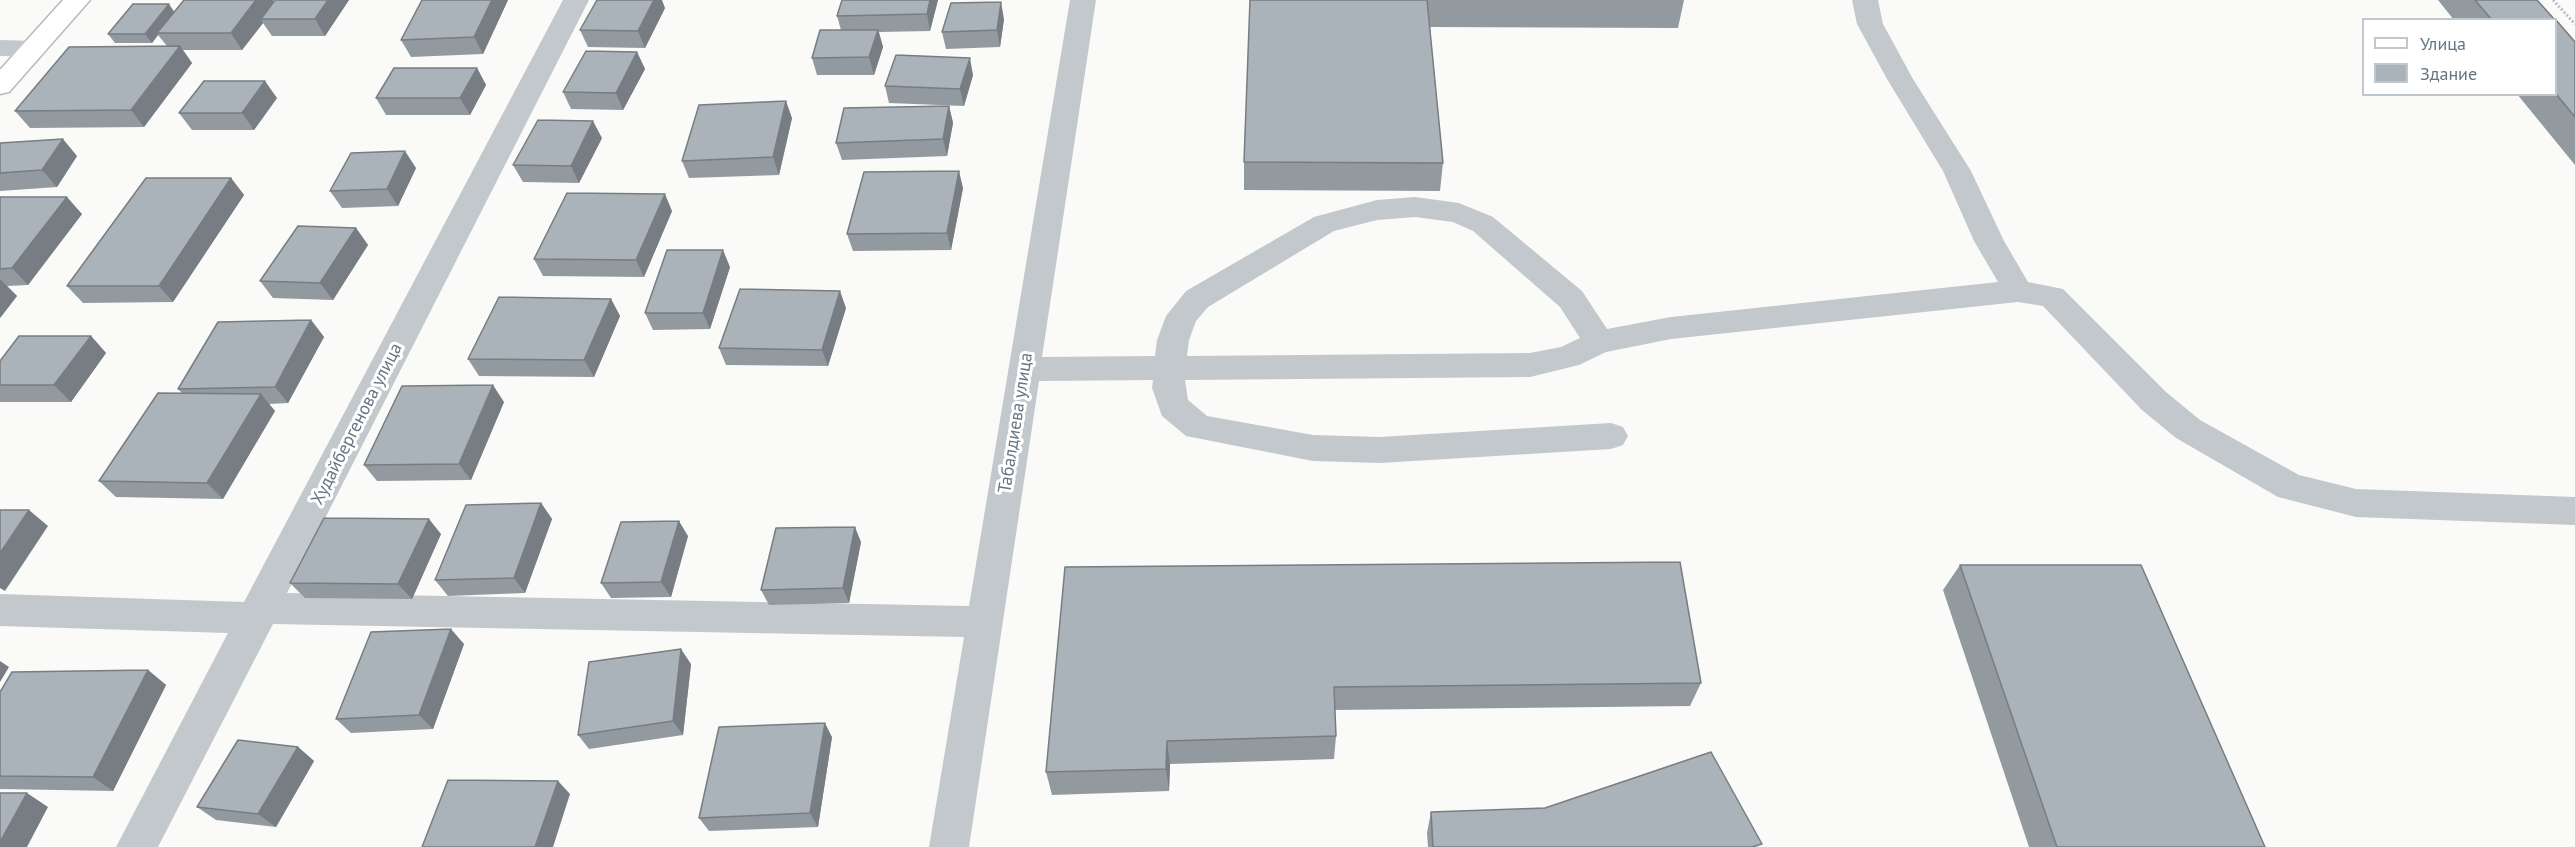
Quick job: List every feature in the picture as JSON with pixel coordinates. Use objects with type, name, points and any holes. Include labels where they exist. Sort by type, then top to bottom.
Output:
[{"type":"main road","points":[[0,86],[77,0]]},
{"type":"street","name":"Худайбергенова улица","points":[[136,847],[576,0]]},
{"type":"street","name":"Табалдиева улица","points":[[949,847],[1083,0]]},
{"type":"street","points":[[1865,0],[1870,24],[1900,79],[1957,171],[1989,241],[2018,291]]},
{"type":"street","points":[[0,48],[34,49]]},
{"type":"street","points":[[1599,342],[1570,299],[1483,224],[1459,213],[1415,207],[1377,210],[1324,224],[1197,299],[1182,316],[1173,339],[1168,388],[1174,407],[1198,427],[1313,448],[1380,450],[1611,436]]},
{"type":"street","points":[[1025,369],[1530,365],[1568,357],[1599,342],[1671,328],[1756,317],[2018,291],[2052,297],[2154,401],[2188,429],[2290,487],[2356,503],[2575,511]]},
{"type":"street","points":[[0,610],[985,622]]},
{"type":"path","points":[[2553,0],[2575,24]]},
{"type":"building","points":[[184,0],[256,0],[231,33],[157,33]]},
{"type":"building","points":[[275,0],[328,0],[315,19],[261,19]]},
{"type":"building","points":[[422,0],[492,0],[474,37],[401,40]]},
{"type":"building","points":[[597,0],[654,0],[638,31],[580,30]]},
{"type":"building","points":[[842,0],[930,0],[927,14],[837,16]]},
{"type":"building","points":[[1250,0],[1427,0],[1443,163],[1244,162]]},
{"type":"building","points":[[2475,0],[2537,0],[2553,18],[2490,18]]},
{"type":"building","points":[[1001,2],[997,30],[942,32],[951,3]]},
{"type":"building","points":[[133,4],[169,4],[145,34],[108,34]]},
{"type":"building","points":[[2557,21],[2575,42],[2575,117],[2557,95]]},
{"type":"building","points":[[820,30],[878,30],[869,57],[812,58]]},
{"type":"building","points":[[180,46],[131,110],[15,111],[69,47]]},
{"type":"building","points":[[586,51],[637,52],[616,93],[563,92]]},
{"type":"building","points":[[896,55],[970,58],[960,89],[885,86]]},
{"type":"building","points":[[394,68],[477,68],[460,98],[376,98]]},
{"type":"building","points":[[204,81],[265,81],[242,113],[179,113]]},
{"type":"building","points":[[786,101],[773,157],[682,161],[699,105]]},
{"type":"building","points":[[949,106],[943,139],[836,143],[844,108]]},
{"type":"building","points":[[538,120],[593,121],[571,166],[513,165]]},
{"type":"building","points":[[63,139],[42,170],[0,173],[0,143]]},
{"type":"building","points":[[405,151],[387,189],[330,191],[351,153]]},
{"type":"building","points":[[959,171],[947,233],[847,234],[864,172]]},
{"type":"building","points":[[146,178],[231,178],[159,286],[67,286]]},
{"type":"building","points":[[567,193],[665,194],[636,260],[534,259]]},
{"type":"building","points":[[0,197],[67,197],[12,268],[0,269]]},
{"type":"building","points":[[298,226],[356,228],[320,283],[260,281]]},
{"type":"building","points":[[667,250],[723,250],[703,313],[645,313]]},
{"type":"building","points":[[740,289],[840,291],[822,350],[719,348]]},
{"type":"building","points":[[499,297],[611,299],[584,360],[468,359]]},
{"type":"building","points":[[311,320],[275,387],[178,389],[218,322]]},
{"type":"building","points":[[19,336],[91,336],[54,385],[0,385],[0,361]]},
{"type":"building","points":[[493,385],[459,464],[364,465],[402,386]]},
{"type":"building","points":[[158,393],[261,394],[207,483],[99,481]]},
{"type":"building","points":[[541,503],[514,578],[435,580],[466,505]]},
{"type":"building","points":[[0,510],[29,510],[0,553]]},
{"type":"building","points":[[324,518],[429,519],[398,584],[290,583]]},
{"type":"building","points":[[679,521],[661,582],[601,583],[621,522]]},
{"type":"building","points":[[855,527],[843,588],[761,590],[776,528]]},
{"type":"building","points":[[1680,562],[1701,683],[1334,687],[1336,736],[1167,741],[1166,769],[1046,772],[1065,567]]},
{"type":"building","points":[[1960,565],[2141,565],[2265,847],[2057,847]]},
{"type":"building","points":[[451,629],[419,715],[336,719],[371,632]]},
{"type":"building","points":[[681,649],[673,721],[578,735],[589,662]]},
{"type":"building","points":[[148,670],[93,777],[0,776],[0,692],[12,672]]},
{"type":"building","points":[[825,723],[810,813],[699,818],[719,727]]},
{"type":"building","points":[[238,740],[298,747],[258,814],[197,807]]},
{"type":"building","points":[[1711,752],[1762,844],[1752,847],[1433,847],[1431,812],[1545,808]]},
{"type":"building","points":[[448,780],[558,781],[535,847],[422,847]]},
{"type":"building","points":[[0,793],[27,793],[0,842]]}]
